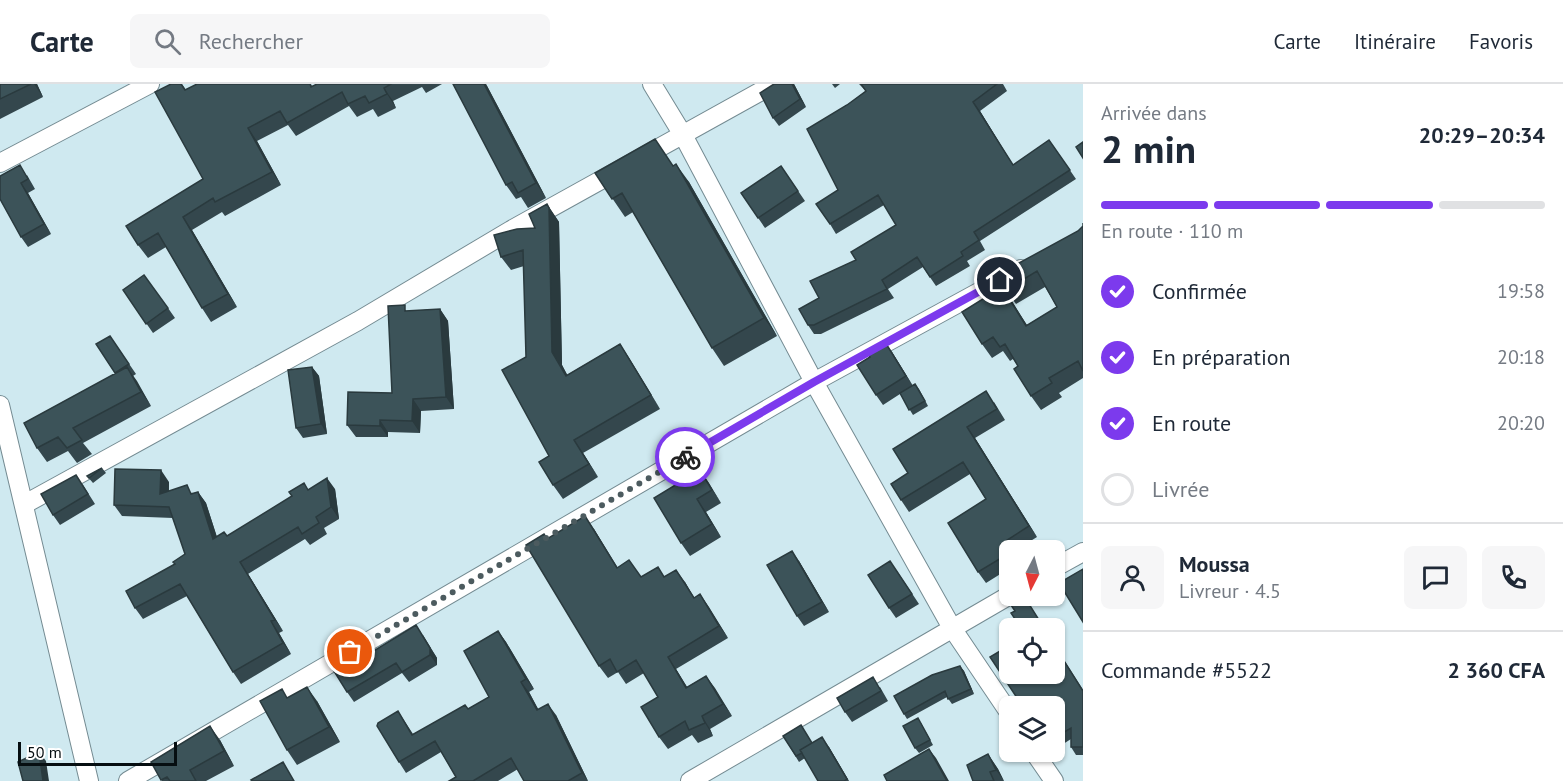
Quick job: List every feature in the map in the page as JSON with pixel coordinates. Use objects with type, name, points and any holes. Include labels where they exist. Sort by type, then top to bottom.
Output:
[{"type":"street","points":[[0,163],[150,84]]},
{"type":"street","points":[[652,84],[683,135],[814,382],[952,628],[999,698]]},
{"type":"street","points":[[25,504],[358,321],[511,230],[774,84]]},
{"type":"street","points":[[128,781],[814,382],[1031,263]]},
{"type":"street","points":[[0,405],[89,781]]},
{"type":"street","points":[[1065,562],[1083,552]]},
{"type":"street","points":[[690,781],[999,600]]},
{"type":"street","points":[[1041,762],[1054,781]]},
{"type":"building","points":[[0,84],[31,84],[0,99]]},
{"type":"building","points":[[171,84],[181,84],[185,90],[197,84],[310,84],[311,87],[317,84],[391,84],[384,88],[387,94],[369,103],[365,96],[348,104],[342,92],[287,123],[280,111],[248,128],[272,172],[215,202],[213,198],[183,217],[228,294],[202,308],[158,233],[138,245],[126,226],[203,179],[155,92]]},
{"type":"building","points":[[453,84],[484,84],[536,183],[518,193],[512,182],[506,185]]},
{"type":"building","points":[[774,84],[792,84],[800,99],[773,118],[760,93]]},
{"type":"building","points":[[861,84],[997,84],[973,102],[1013,165],[1049,140],[1070,170],[974,232],[979,240],[961,252],[963,256],[930,277],[917,257],[882,280],[887,289],[814,325],[808,325],[799,309],[819,298],[810,281],[856,260],[851,252],[896,225],[878,195],[830,224],[816,204],[838,190],[807,129],[866,91]]},
{"type":"building","points":[[655,139],[673,166],[676,164],[764,318],[712,348],[622,193],[612,199],[595,173]]},
{"type":"building","points":[[1083,142],[1083,158],[1076,147]]},
{"type":"building","points":[[20,165],[28,179],[21,183],[44,224],[21,237],[0,199],[0,176]]},
{"type":"building","points":[[781,166],[798,191],[758,218],[741,193]]},
{"type":"building","points":[[547,204],[549,208],[552,352],[566,376],[620,344],[651,395],[574,440],[589,464],[553,485],[539,462],[549,456],[502,370],[526,357],[523,250],[501,257],[494,235],[517,229],[535,228],[529,214]]},
{"type":"building","points":[[1083,226],[1083,371],[1078,361],[1049,378],[1052,383],[1031,396],[1014,369],[1018,366],[1005,344],[1000,347],[993,337],[982,344],[962,312],[1002,287],[1026,326],[1057,307],[1037,271],[1006,290],[997,275],[1078,231]]},
{"type":"building","points":[[144,275],[168,308],[146,324],[123,290]]},
{"type":"building","points":[[405,305],[405,311],[440,309],[446,397],[413,399],[412,421],[380,420],[380,426],[347,425],[348,392],[392,393],[388,306]]},
{"type":"building","points":[[110,336],[129,364],[115,373],[96,344]]},
{"type":"building","points":[[885,342],[906,376],[876,395],[857,365],[870,357],[867,352]]},
{"type":"building","points":[[127,367],[141,392],[73,428],[82,440],[67,448],[58,437],[37,448],[24,423]]},
{"type":"building","points":[[312,367],[321,424],[296,428],[288,370]]},
{"type":"building","points":[[915,384],[925,401],[909,410],[900,393]]},
{"type":"building","points":[[986,391],[997,409],[967,427],[1029,526],[1007,540],[999,540],[999,559],[978,572],[948,523],[986,499],[963,462],[901,500],[891,484],[908,473],[893,449]]},
{"type":"building","points":[[102,468],[89,478],[87,476]]},
{"type":"building","points":[[115,469],[161,470],[160,494],[187,485],[191,494],[198,492],[213,539],[224,532],[227,536],[292,496],[289,492],[304,483],[308,490],[327,478],[331,507],[316,517],[319,523],[302,534],[298,527],[240,562],[275,620],[271,621],[283,643],[233,672],[180,584],[135,608],[126,591],[175,564],[173,562],[185,554],[169,507],[114,505]]},
{"type":"building","points":[[700,470],[712,490],[697,499],[712,524],[681,543],[654,498]]},
{"type":"building","points":[[76,475],[88,494],[53,515],[41,494]]},
{"type":"building","points":[[585,516],[617,568],[629,560],[641,577],[658,567],[664,577],[676,570],[694,598],[700,594],[719,626],[668,657],[686,688],[706,676],[723,704],[702,716],[705,723],[689,730],[685,721],[659,737],[641,707],[658,697],[636,660],[617,672],[610,659],[599,666],[526,545],[544,534],[547,539]]},
{"type":"building","points":[[792,551],[822,602],[797,616],[767,565]]},
{"type":"building","points":[[890,561],[912,594],[889,608],[868,575]]},
{"type":"building","points":[[1083,569],[1083,622],[1065,593],[1065,580]]},
{"type":"building","points":[[1012,606],[1030,606],[1038,618],[1014,618],[1011,613],[1015,611]]},
{"type":"building","points":[[416,625],[430,648],[430,655],[402,672],[396,663],[347,692],[329,663],[358,646],[364,657]]},
{"type":"building","points":[[498,631],[526,679],[521,682],[537,710],[548,704],[582,773],[568,781],[524,781],[511,758],[473,781],[449,781],[456,777],[435,741],[399,762],[377,726],[378,723],[398,711],[412,735],[465,705],[468,709],[489,697],[464,651]]},
{"type":"building","points":[[999,652],[999,671],[990,657]]},
{"type":"building","points":[[1065,662],[1083,691],[1083,747],[1071,747],[1071,728],[1065,732],[1065,696],[1016,696],[1008,684],[1065,684]]},
{"type":"building","points":[[960,666],[971,689],[948,699],[945,691],[904,714],[894,696],[932,675]]},
{"type":"building","points":[[873,677],[881,691],[845,712],[837,698]]},
{"type":"building","points":[[307,687],[329,727],[287,750],[260,701],[282,689],[287,698]]},
{"type":"building","points":[[918,718],[930,740],[915,748],[903,726]]},
{"type":"building","points":[[801,725],[812,743],[800,750],[802,753],[796,756],[783,736]]},
{"type":"building","points":[[210,726],[224,751],[190,770],[196,781],[170,781],[167,777],[161,780],[151,762]]},
{"type":"building","points":[[822,737],[847,779],[844,781],[818,781],[800,750]]},
{"type":"building","points":[[929,749],[947,781],[887,781],[884,775]]},
{"type":"building","points":[[39,752],[43,781],[23,781],[18,762]]},
{"type":"building","points":[[988,754],[996,770],[990,772],[994,781],[973,781],[967,765]]},
{"type":"building","points":[[283,762],[294,781],[251,780]]},
{"type":"way so far","points":[[350,652],[685,457]]},
{"type":"route","points":[[685,457],[814,382],[1000,280]]}]
